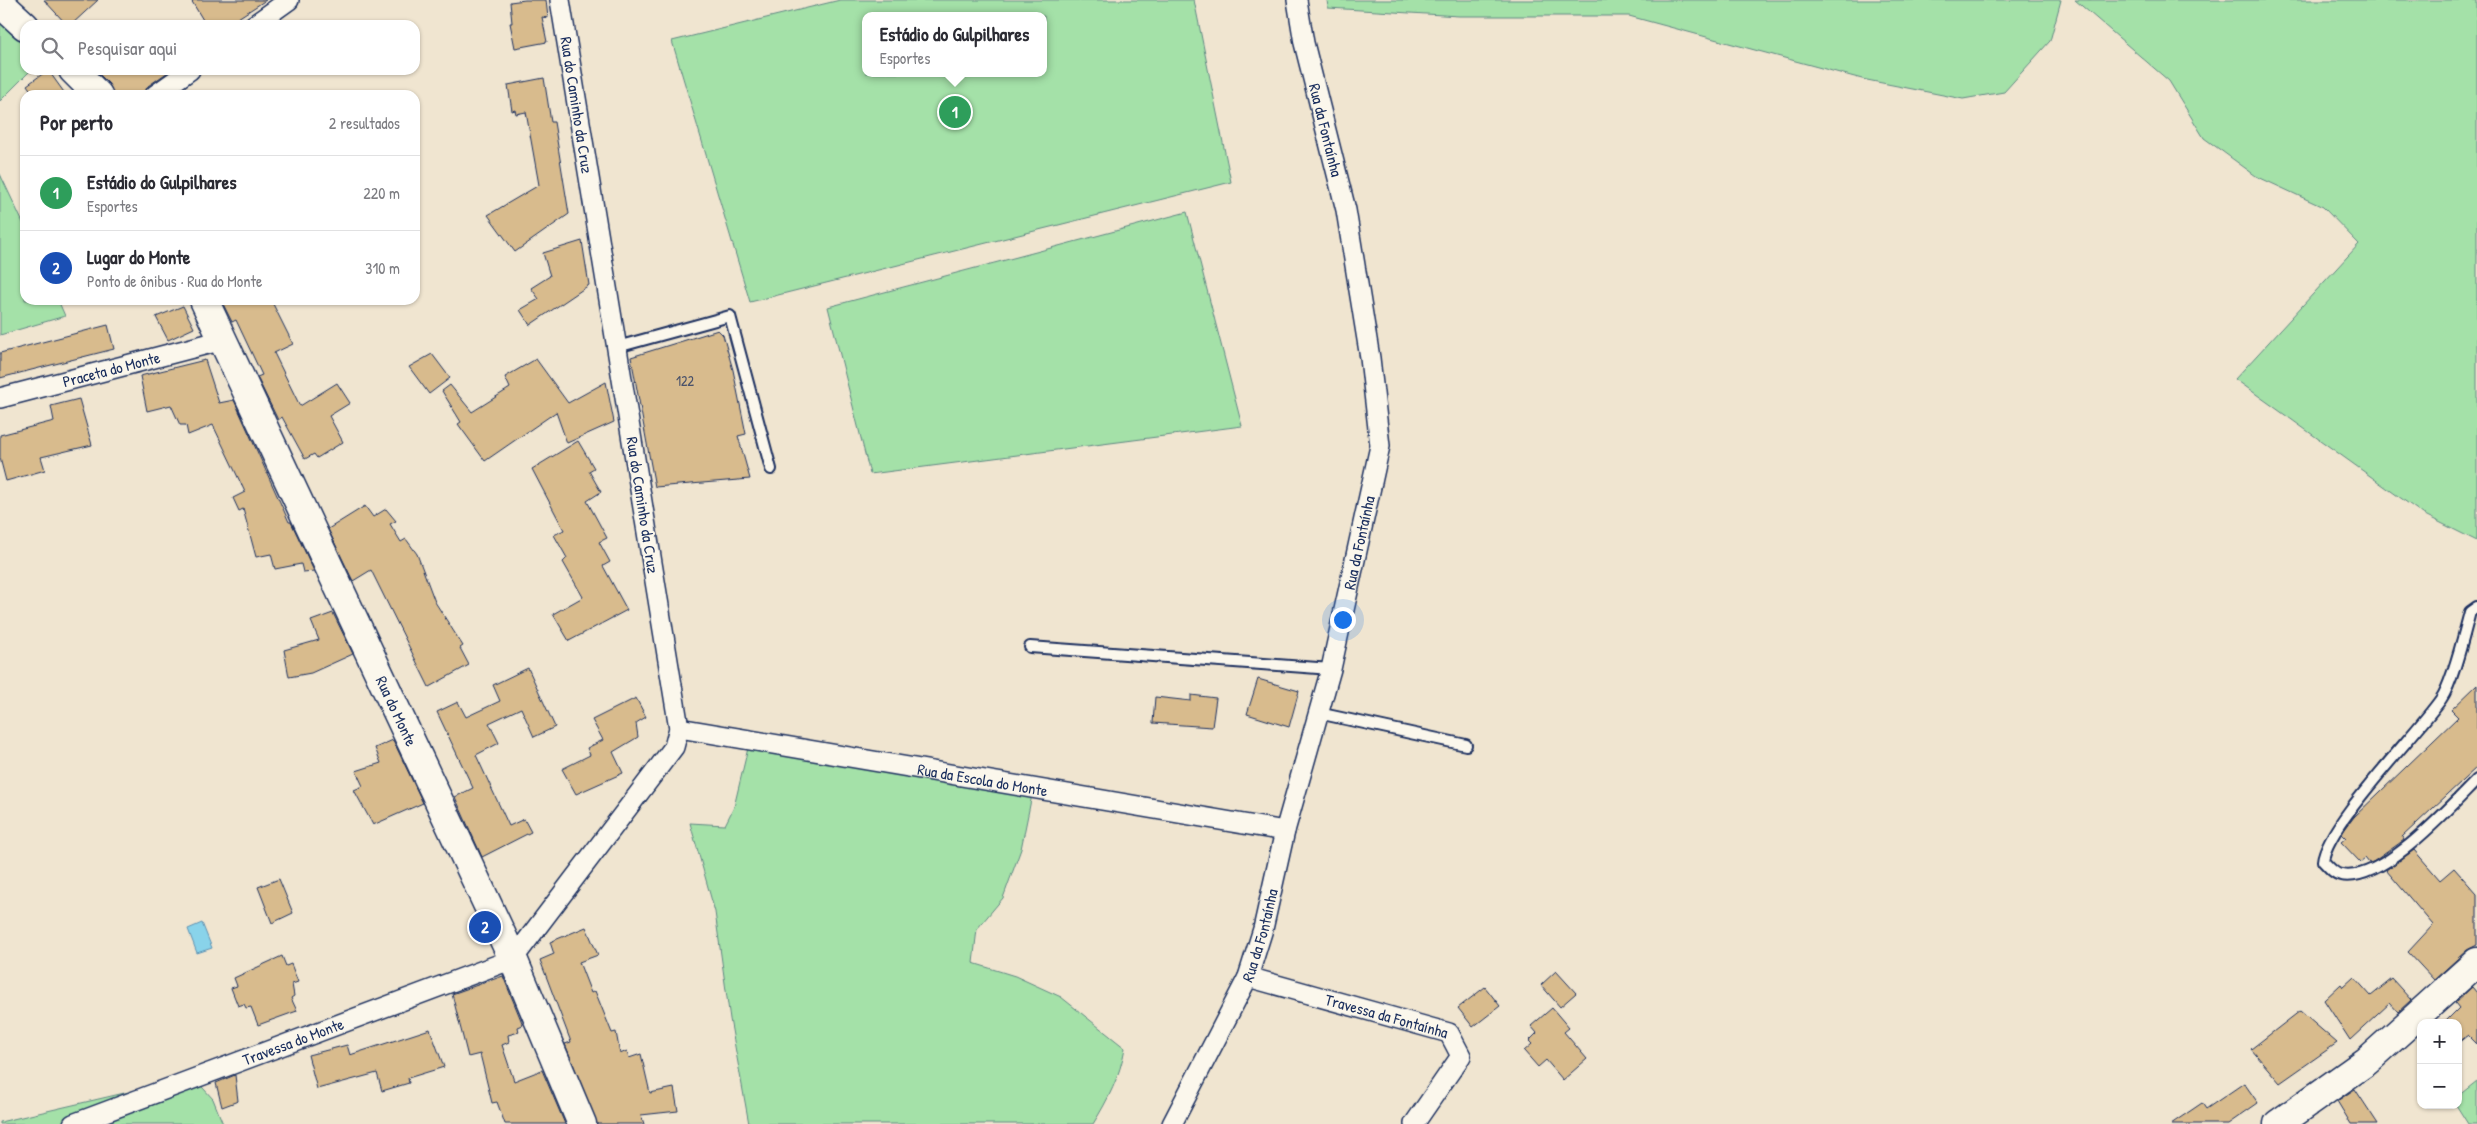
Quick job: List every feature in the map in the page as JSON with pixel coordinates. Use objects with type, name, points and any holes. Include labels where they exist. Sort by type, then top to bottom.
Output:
[{"type":"street","points":[[261,20],[289,0]]},
{"type":"street","name":"Rua do Caminho da Cruz","points":[[513,959],[674,747],[679,728],[560,0]]},
{"type":"street","name":"Rua da Fontaínha","points":[[1172,1124],[1248,977],[1263,929],[1285,832],[1331,669],[1380,446],[1370,358],[1346,210],[1304,43],[1297,0]]},
{"type":"street","points":[[0,3],[20,21]]},
{"type":"street","points":[[78,75],[93,90]]},
{"type":"street","points":[[162,90],[183,75]]},
{"type":"street","name":"Rua do Monte","points":[[206,305],[513,959],[582,1124]]},
{"type":"street","name":"Praceta do Monte","points":[[0,398],[223,340]]},
{"type":"street","name":"Rua da Escola do Monte","points":[[679,728],[1285,832]]},
{"type":"street","name":"Travessa do Monte","points":[[73,1124],[513,959]]},
{"type":"street","points":[[2278,1124],[2367,1062],[2477,962]]},
{"type":"street","name":"Travessa da Fontaínha","points":[[1248,977],[1449,1033],[1461,1056],[1414,1124]]},
{"type":"lane","points":[[617,347],[730,316],[771,469]]},
{"type":"lane","points":[[2477,607],[2470,612],[2442,697],[2359,799],[2327,844],[2323,861],[2339,875],[2354,876],[2381,864],[2417,840],[2477,780]]},
{"type":"lane","points":[[1030,647],[1331,669]]},
{"type":"lane","points":[[1318,713],[1466,745]]},
{"type":"green space","points":[[840,0],[1194,0],[1231,182],[750,302],[672,41]]},
{"type":"green space","points":[[1327,0],[2061,0],[2050,41],[2004,92],[1963,99],[1862,79],[1629,16],[1459,16],[1328,8]]},
{"type":"green space","points":[[2075,0],[2477,0],[2477,541],[2423,514],[2235,379],[2359,244],[2323,207],[2256,176],[2204,138],[2169,81]]},
{"type":"green space","points":[[0,12],[20,30],[20,75],[26,75],[0,101]]},
{"type":"green space","points":[[0,174],[20,216],[20,305],[60,305],[65,316],[0,335]]},
{"type":"green space","points":[[1187,212],[1242,426],[870,474],[828,307]]},
{"type":"green space","points":[[748,748],[1032,795],[1021,849],[1003,898],[977,929],[973,963],[1015,976],[1061,997],[1125,1048],[1113,1087],[1093,1124],[749,1124],[730,1019],[715,912],[690,823],[725,825],[734,807]]},
{"type":"green space","points":[[193,1077],[213,1099],[223,1124],[0,1124],[0,1122]]},
{"type":"green space","points":[[2477,1081],[2477,1124],[2468,1124],[2459,1109],[2462,1109],[2462,1093]]},
{"type":"water","points":[[202,923],[212,948],[197,953],[188,929]]},
{"type":"building","points":[[44,0],[98,0],[76,20],[62,20]]},
{"type":"building","points":[[191,0],[266,0],[235,20],[203,20]]},
{"type":"building","points":[[546,0],[548,18],[542,17],[547,42],[515,48],[510,23],[512,23],[510,2]]},
{"type":"building","points":[[41,75],[52,75],[62,90],[30,90],[27,85]]},
{"type":"building","points":[[100,75],[164,75],[148,86],[146,90],[111,90],[109,84]]},
{"type":"building","points":[[544,78],[551,122],[554,122],[569,214],[515,252],[488,215],[539,185],[526,112],[516,114],[515,110],[512,111],[508,85]]},
{"type":"building","points":[[582,241],[589,285],[530,325],[520,310],[539,299],[531,288],[550,276],[543,253]]},
{"type":"building","points":[[224,305],[274,305],[293,344],[274,353],[300,406],[337,383],[350,403],[329,416],[343,442],[317,458],[314,454],[305,459],[282,417],[278,420],[257,377],[262,375],[236,320],[232,322]]},
{"type":"building","points":[[183,306],[194,328],[168,340],[156,317]]},
{"type":"building","points":[[108,325],[114,349],[0,378],[0,353]]},
{"type":"building","points":[[718,330],[723,335],[733,370],[746,434],[738,436],[750,479],[655,487],[631,357]]},
{"type":"building","points":[[432,354],[450,378],[429,394],[409,367]]},
{"type":"building","points":[[536,359],[568,403],[606,382],[614,422],[567,443],[556,412],[485,461],[458,424],[461,422],[442,391],[450,385],[472,412],[510,388],[505,377]]},
{"type":"building","points":[[205,360],[219,403],[234,400],[289,522],[291,522],[314,571],[303,572],[301,564],[275,569],[271,554],[256,557],[243,509],[239,511],[233,498],[245,492],[213,425],[188,435],[186,425],[180,425],[171,405],[147,411],[140,376]]},
{"type":"building","points":[[79,399],[92,445],[41,457],[45,470],[6,481],[0,458],[0,435],[54,421],[51,406]]},
{"type":"building","points":[[578,441],[594,468],[589,471],[601,492],[587,501],[607,538],[599,542],[610,562],[603,566],[627,610],[569,641],[553,614],[583,597],[563,562],[567,558],[554,535],[564,530],[532,469]]},
{"type":"building","points":[[365,506],[373,517],[386,509],[396,521],[390,524],[401,542],[406,539],[417,554],[435,602],[463,646],[460,648],[469,665],[429,687],[371,570],[353,581],[328,529]]},
{"type":"building","points":[[333,613],[353,654],[311,673],[289,677],[284,650],[319,640],[311,621]]},
{"type":"building","points":[[528,668],[555,727],[534,737],[521,708],[489,723],[499,743],[476,755],[509,826],[524,819],[531,832],[482,857],[455,797],[473,788],[437,712],[458,702],[466,717],[500,701],[493,685]]},
{"type":"building","points":[[1258,679],[1299,691],[1289,727],[1247,714]]},
{"type":"building","points":[[2477,685],[2477,767],[2402,837],[2404,840],[2373,862],[2369,863],[2365,858],[2360,862],[2341,842],[2346,838],[2342,834],[2345,829],[2354,817],[2458,717],[2451,710]]},
{"type":"building","points":[[1191,695],[1216,698],[1212,727],[1153,723],[1155,697],[1191,701]]},
{"type":"building","points":[[636,698],[646,717],[636,723],[638,737],[613,752],[623,773],[576,794],[562,769],[590,755],[587,748],[603,740],[592,720]]},
{"type":"building","points":[[393,740],[423,803],[373,825],[354,790],[363,786],[356,771],[381,763],[375,748]]},
{"type":"building","points":[[2414,850],[2440,880],[2454,868],[2477,894],[2477,945],[2467,950],[2434,980],[2408,952],[2433,925],[2386,870]]},
{"type":"building","points":[[279,879],[293,913],[272,923],[258,887]]},
{"type":"building","points":[[586,927],[598,955],[579,962],[591,993],[595,991],[612,1033],[616,1032],[620,1054],[627,1051],[629,1058],[641,1054],[650,1093],[674,1088],[678,1111],[641,1115],[644,1124],[597,1124],[565,1044],[571,1042],[540,960],[554,954],[550,942]]},
{"type":"building","points":[[282,956],[286,966],[291,964],[298,982],[292,984],[294,996],[291,998],[297,1011],[258,1025],[251,1007],[246,1008],[244,1004],[238,1006],[231,988],[237,986],[234,978]]},
{"type":"building","points":[[1556,971],[1576,993],[1560,1007],[1541,985]]},
{"type":"building","points":[[503,976],[523,1025],[518,1027],[519,1032],[508,1035],[509,1042],[502,1045],[514,1081],[542,1070],[565,1124],[505,1124],[497,1102],[492,1103],[480,1054],[468,1057],[452,994]]},
{"type":"building","points":[[2354,977],[2371,996],[2392,979],[2411,1000],[2398,1012],[2390,1003],[2350,1040],[2324,1000],[2341,984],[2343,987]]},
{"type":"building","points":[[1485,987],[1500,1006],[1473,1027],[1458,1008]]},
{"type":"building","points":[[2472,987],[2477,993],[2477,1044],[2468,1035],[2462,1040],[2462,1019],[2448,1019],[2459,1008],[2455,1003]]},
{"type":"building","points":[[1552,1008],[1569,1028],[1564,1032],[1587,1059],[1563,1080],[1546,1060],[1538,1067],[1524,1051],[1532,1044],[1529,1041],[1537,1033],[1531,1026]]},
{"type":"building","points":[[2300,1011],[2337,1043],[2280,1083],[2251,1049]]},
{"type":"building","points":[[430,1029],[444,1067],[408,1078],[409,1083],[382,1091],[377,1073],[317,1089],[308,1055],[347,1045],[350,1055]]},
{"type":"building","points":[[235,1075],[238,1101],[222,1107],[216,1083]]},
{"type":"building","points":[[2244,1083],[2258,1103],[2228,1124],[2171,1124],[2202,1103],[2206,1109]]},
{"type":"building","points":[[2355,1089],[2378,1124],[2351,1124],[2337,1101]]},
{"type":"place","name":"Estádio do Gulpilhares","points":[[955,112]]},
{"type":"place","name":"Lugar do Monte","points":[[485,927]]}]
